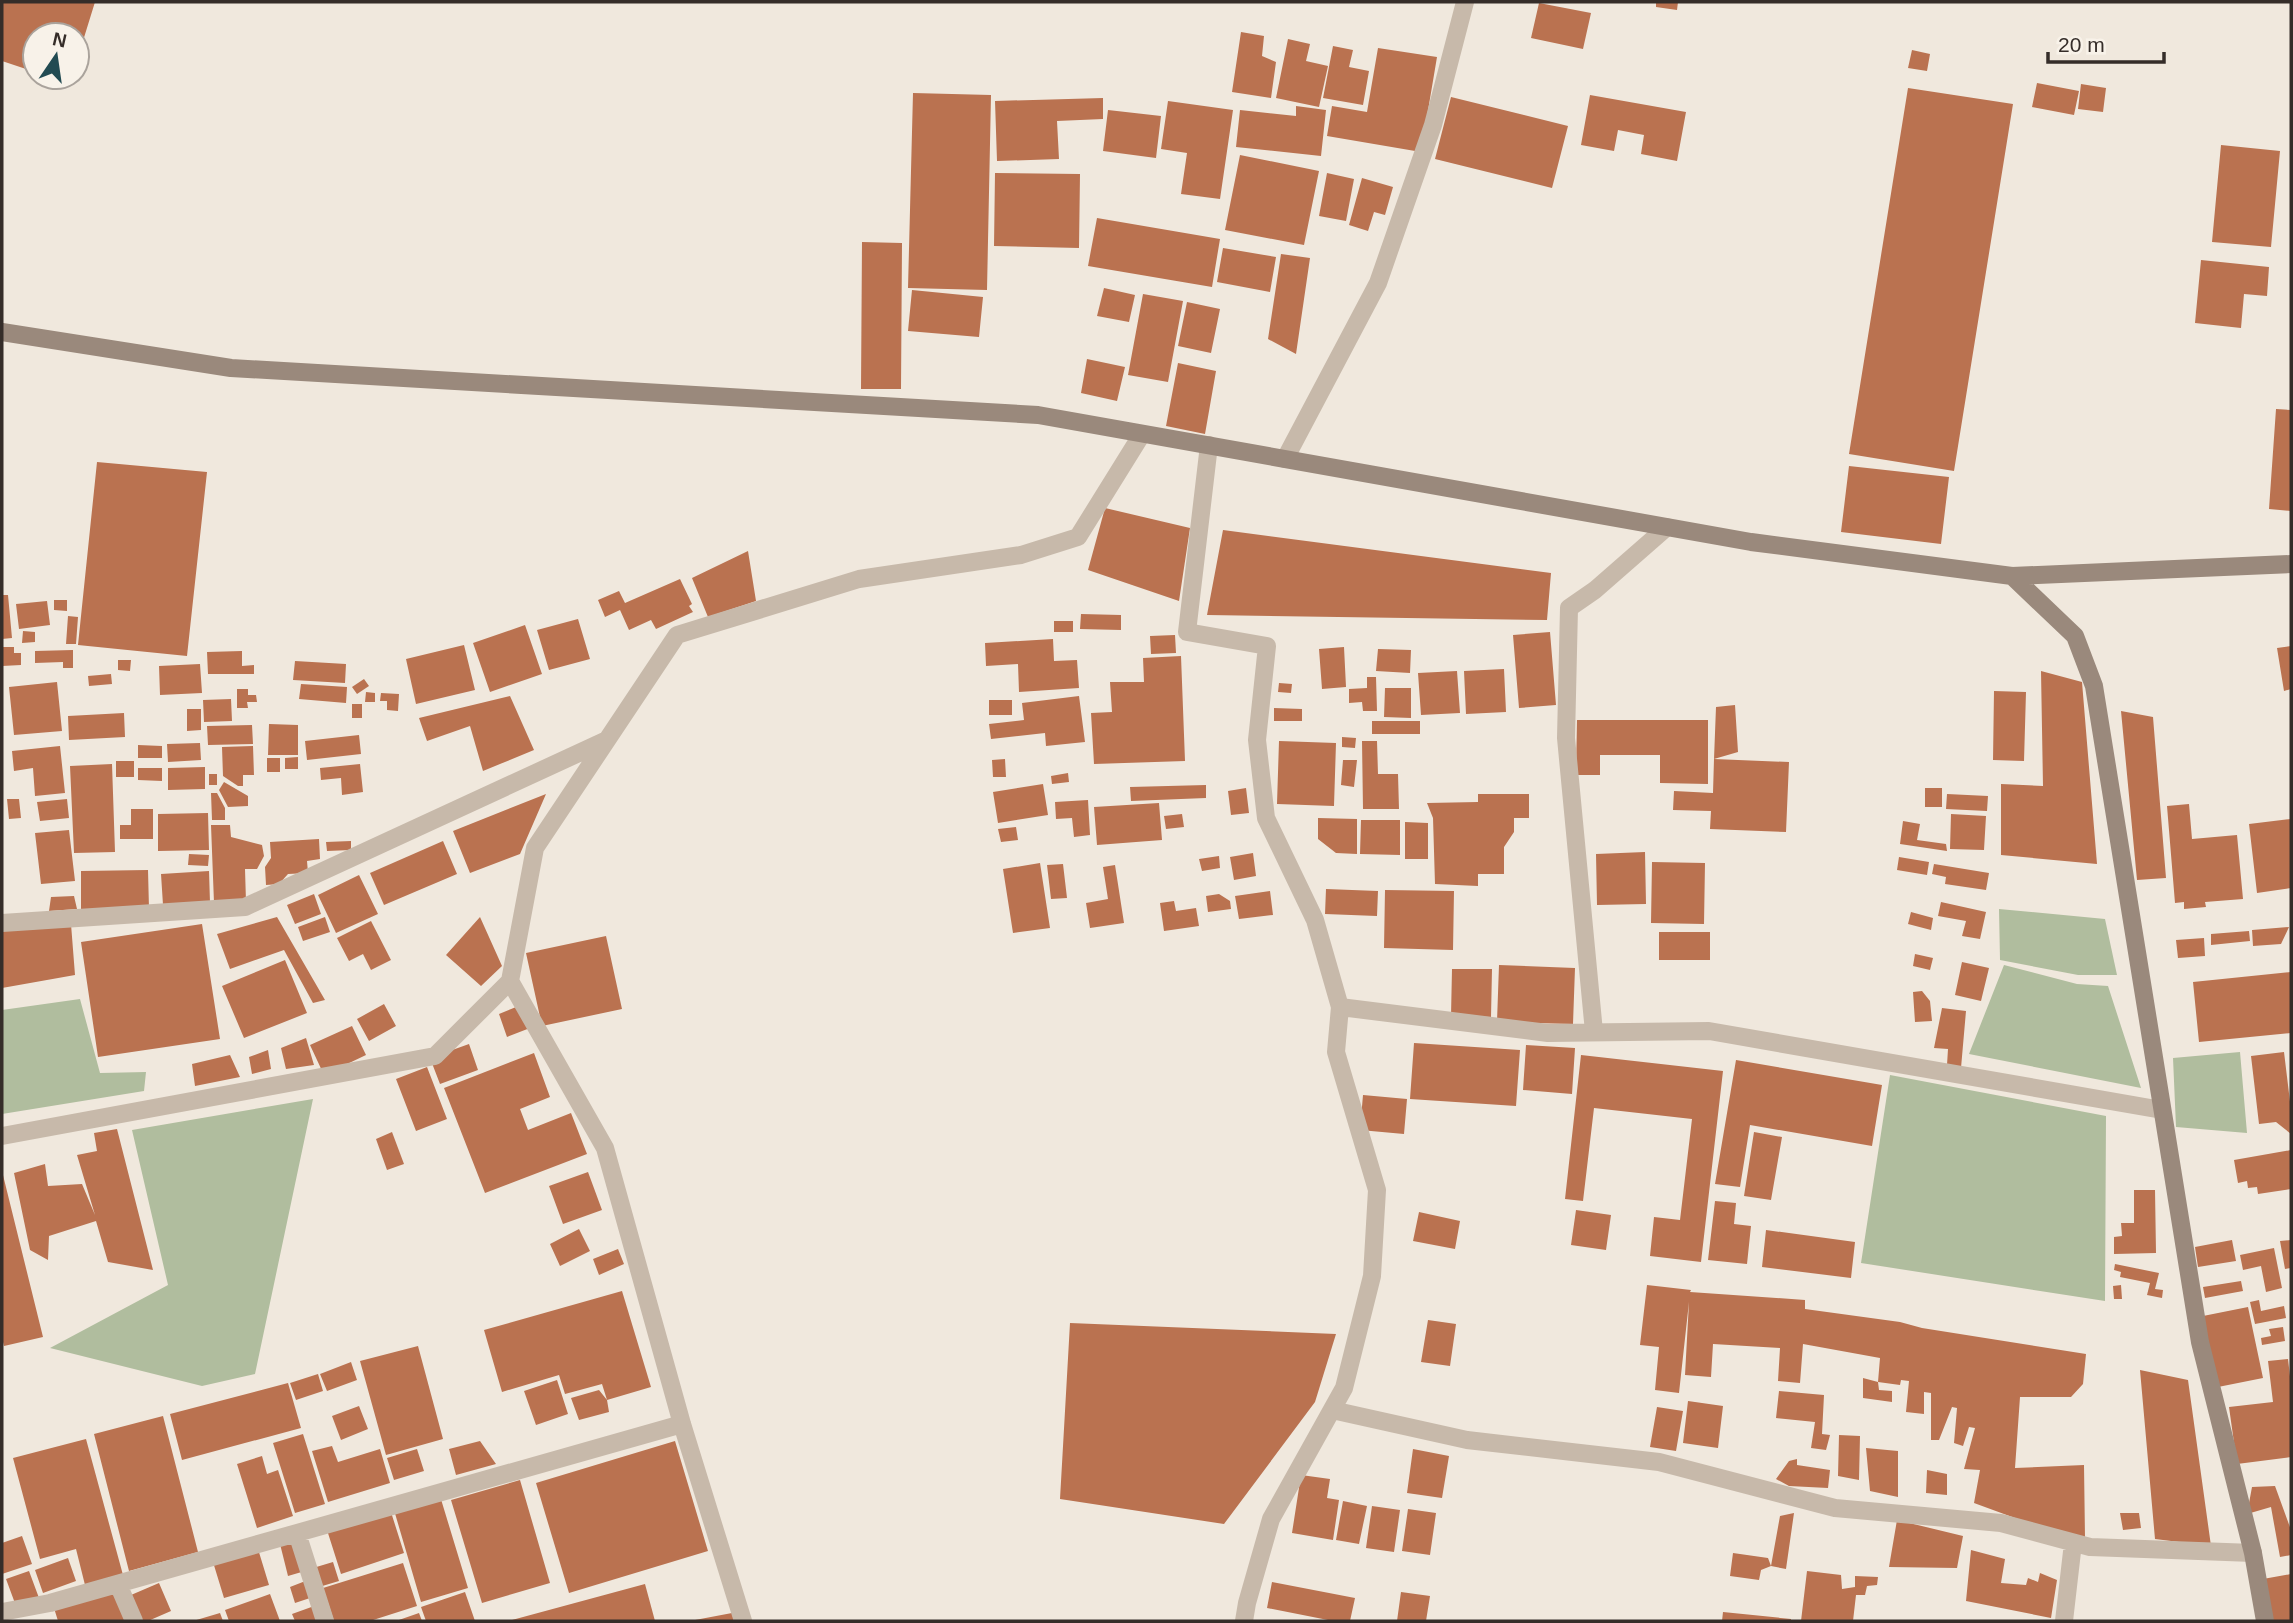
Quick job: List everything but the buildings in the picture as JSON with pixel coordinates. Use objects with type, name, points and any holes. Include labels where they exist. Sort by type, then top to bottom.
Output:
[{"type":"main road","points":[[2,332],[231,368],[1038,415],[1751,542],[2012,576],[2291,564]]},
{"type":"main road","points":[[2012,576],[2075,636],[2094,686],[2200,1342],[2253,1553],[2265,1621]]},
{"type":"street","points":[[1285,459],[1378,283],[1433,125],[1465,2]]},
{"type":"street","points":[[2,1136],[435,1056],[510,981],[535,848],[677,635],[859,579],[1021,555],[1078,537],[1142,434]]},
{"type":"street","points":[[1209,445],[1187,632],[1267,646],[1257,740],[1266,818],[1315,920],[1340,1006],[1336,1052],[1377,1190],[1373,1276],[1344,1388],[1271,1519],[1244,1621]]},
{"type":"street","points":[[1594,1032],[1566,738],[1569,608],[1595,590],[1667,527]]},
{"type":"street","points":[[2,923],[245,907],[607,740]]},
{"type":"street","points":[[510,981],[605,1148],[682,1424],[743,1621]]},
{"type":"street","points":[[1340,1006],[1548,1033],[1709,1031],[2162,1110]]},
{"type":"street","points":[[1332,1410],[1467,1440],[1659,1462],[1835,1508],[2001,1523],[2090,1547],[2253,1553]]},
{"type":"street","points":[[2,1612],[50,1603],[682,1424]]},
{"type":"street","points":[[298,1533],[325,1621]]},
{"type":"street","points":[[2064,1621],[2073,1543]]},
{"type":"street","points":[[118,1584],[134,1621]]},
{"type":"green space","points":[[1999,909],[2105,919],[2117,975],[2078,975],[2000,960]]},
{"type":"green space","points":[[2004,965],[2077,984],[2108,986],[2141,1088],[1969,1054]]},
{"type":"green space","points":[[80,999],[100,1073],[146,1072],[144,1091],[2,1114],[2,1010]]},
{"type":"green space","points":[[2240,1052],[2247,1133],[2176,1127],[2173,1058]]},
{"type":"green space","points":[[1890,1075],[2106,1116],[2105,1301],[1861,1263]]},
{"type":"green space","points":[[313,1099],[255,1374],[202,1386],[50,1348],[168,1285],[132,1130]]}]
